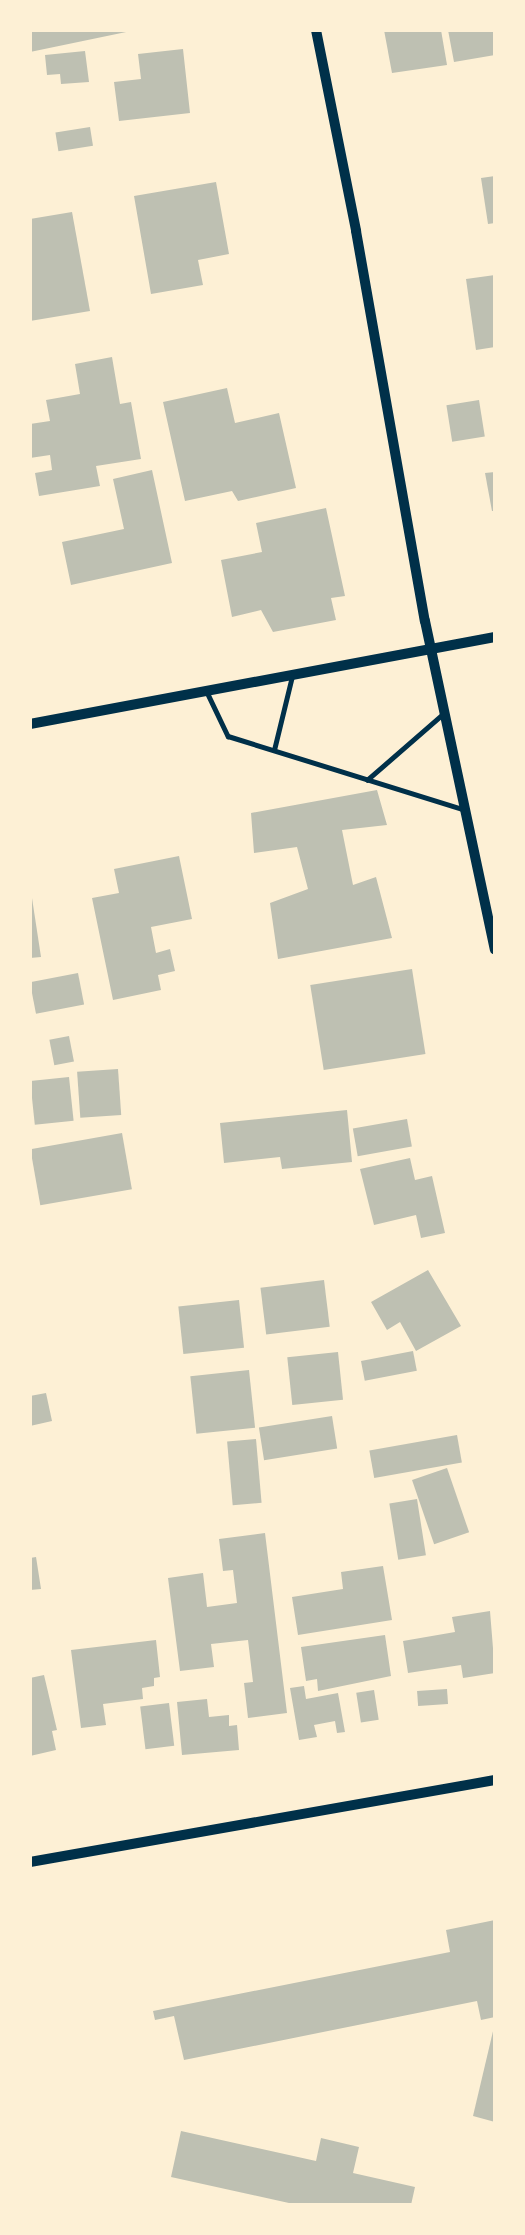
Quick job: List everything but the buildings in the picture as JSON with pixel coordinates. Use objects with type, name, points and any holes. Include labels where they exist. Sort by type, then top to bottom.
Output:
[{"type":"street","points":[[316,30],[356,231],[431,650],[495,950]]},
{"type":"street","points":[[30,724],[495,637]]},
{"type":"street","points":[[30,1862],[495,1780]]},
{"type":"lane","points":[[274,750],[292,676]]},
{"type":"lane","points":[[207,692],[228,736],[465,810]]},
{"type":"lane","points":[[367,780],[444,713]]}]
